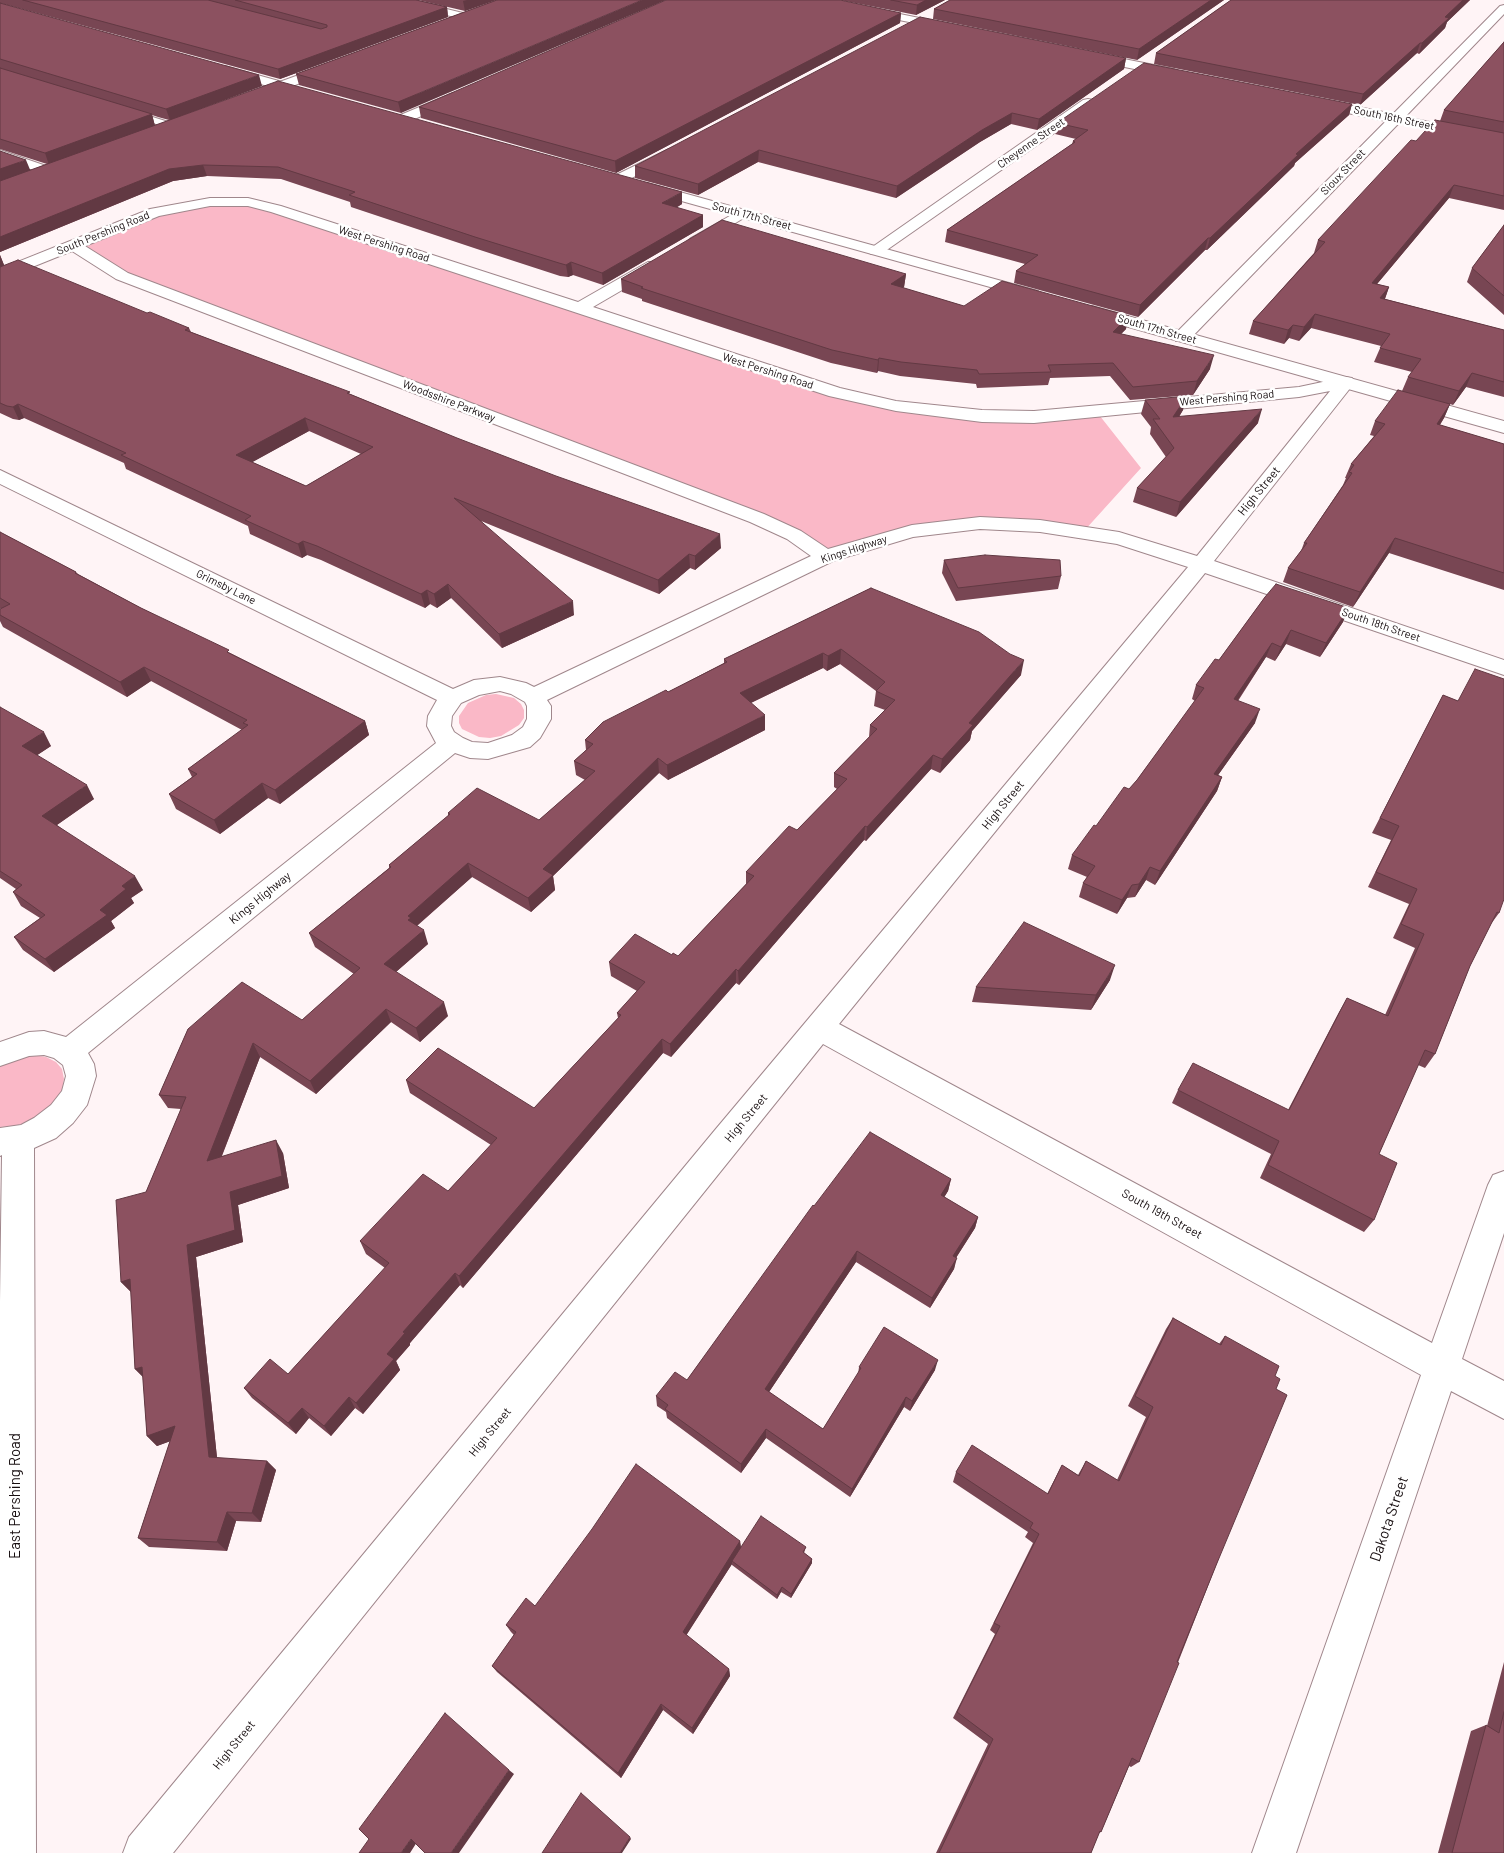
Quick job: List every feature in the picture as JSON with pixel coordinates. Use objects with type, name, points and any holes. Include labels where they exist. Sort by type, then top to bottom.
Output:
[{"type":"street","points":[[396,0],[471,15],[449,23]]},
{"type":"street","points":[[814,0],[965,31]]},
{"type":"street","name":"Sioux Street","points":[[1182,337],[1504,8]]},
{"type":"street","points":[[900,30],[933,13]]},
{"type":"street","points":[[1078,54],[1191,77]]},
{"type":"street","points":[[1125,77],[1155,56]]},
{"type":"street","points":[[242,100],[339,64]]},
{"type":"street","points":[[215,67],[304,92]]},
{"type":"street","points":[[403,119],[462,94]]},
{"type":"street","name":"Cheyenne Street","points":[[876,251],[1095,98]]},
{"type":"street","name":"South 16th Street","points":[[1304,100],[1504,141]]},
{"type":"street","points":[[385,114],[422,124]]},
{"type":"street","points":[[155,133],[177,125]]},
{"type":"street","points":[[619,180],[676,149]]},
{"type":"street","points":[[0,154],[55,170],[27,180]]},
{"type":"street","name":"South 17th Street","points":[[600,174],[1048,299]]},
{"type":"street","name":"South Pershing Road","points":[[0,275],[155,212],[210,202]]},
{"type":"street","name":"West Pershing Road","points":[[210,202],[248,202],[276,209],[835,392],[896,406],[944,413],[1009,418],[1034,417],[1300,392],[1346,382]]},
{"type":"street","points":[[686,246],[742,213]]},
{"type":"street","name":"Woodsshire Parkway","points":[[73,245],[122,276],[757,518],[794,535],[826,557]]},
{"type":"street","points":[[578,309],[670,256]]},
{"type":"street","name":"South 17th Street","points":[[1077,307],[1504,427]]},
{"type":"street","name":"High Street","points":[[145,1853],[1201,564],[1346,382]]},
{"type":"street","name":"Grimsby Lane","points":[[0,476],[453,698]]},
{"type":"street","name":"Kings Highway","points":[[533,697],[826,557],[863,544],[912,531],[980,523],[1078,530],[1119,538],[1201,564]]},
{"type":"street","name":"South 18th Street","points":[[1201,564],[1504,668]]},
{"type":"street","points":[[500,684],[518,688],[533,697],[539,706],[539,719],[532,732],[521,741],[506,747],[488,751],[470,750],[452,743],[445,736],[440,726],[440,716],[445,706],[453,698],[474,688],[500,684]]},
{"type":"street","name":"Kings Highway","points":[[69,1052],[452,743]]},
{"type":"street","name":"South 19th Street","points":[[820,1028],[1504,1400]]},
{"type":"street","points":[[0,1054],[29,1044],[44,1043],[63,1048],[74,1056],[79,1064],[81,1076],[76,1096],[62,1114],[45,1128],[9,1141]]},
{"type":"street","name":"East Pershing Road","points":[[9,1141],[14,1495],[14,1853]]},
{"type":"street","name":"Dakota Street","points":[[1274,1853],[1504,1185]]},
{"type":"lane","points":[[121,110],[177,125]]},
{"type":"shaded area","points":[[248,202],[835,392],[945,413],[1096,411],[1141,468],[1084,531],[944,526],[826,557],[811,546],[122,276],[73,245],[172,207]]},
{"type":"shaded area","points":[[496,694],[514,698],[521,704],[524,710],[524,718],[519,725],[501,736],[490,738],[479,737],[462,729],[459,723],[459,716],[468,703],[486,695]]},
{"type":"shaded area","points":[[34,1055],[46,1057],[56,1062],[62,1069],[64,1079],[62,1090],[56,1101],[31,1121],[15,1126],[0,1127],[0,1066],[20,1057]]},
{"type":"building","points":[[23,0],[208,0],[321,29],[327,27],[327,25],[235,0],[416,0],[447,7],[278,69]]},
{"type":"building","points":[[497,0],[642,0],[398,102],[296,74]]},
{"type":"building","points":[[666,0],[840,0],[901,13],[615,161],[419,107]]},
{"type":"building","points":[[891,0],[926,0],[917,5]]},
{"type":"building","points":[[950,0],[1211,0],[1139,49],[934,9]]},
{"type":"building","points":[[1231,0],[1463,0],[1445,17],[1449,18],[1363,94],[1156,53]]},
{"type":"building","points":[[0,3],[259,75],[166,109],[0,59]]},
{"type":"building","points":[[920,17],[1126,58],[1039,119],[1012,113],[982,130],[897,186],[759,150],[698,184],[635,166]]},
{"type":"building","points":[[1504,42],[1504,122],[1444,110]]},
{"type":"building","points":[[1144,63],[1352,104],[1296,154],[1298,155],[1208,238],[1140,305],[1016,271],[1038,255],[947,230],[1075,142],[1073,141],[1088,130],[1057,123]]},
{"type":"building","points":[[0,68],[152,114],[45,153],[0,139]]},
{"type":"building","points":[[278,81],[682,192],[662,203],[703,215],[602,273],[571,262],[566,265],[475,237],[349,195],[355,192],[278,167],[203,165],[169,169],[0,237],[0,181]]},
{"type":"building","points":[[1435,120],[1504,133],[1504,196],[1454,185],[1372,283],[1389,287],[1380,298],[1504,330],[1504,382],[1472,373],[1459,391],[1408,377],[1421,359],[1380,348],[1390,334],[1315,314],[1304,327],[1293,325],[1288,330],[1253,321],[1325,242],[1318,240],[1411,140],[1416,141]]},
{"type":"building","points":[[0,151],[26,160],[0,169]]},
{"type":"building","points":[[722,220],[906,274],[891,284],[964,306],[1002,281],[1129,316],[1113,332],[1214,355],[1197,381],[1133,387],[1113,363],[1048,365],[1051,372],[979,374],[977,370],[879,358],[878,360],[832,350],[641,288],[643,287],[621,279]]},
{"type":"building","points":[[1504,225],[1504,296],[1472,268]]},
{"type":"building","points":[[18,260],[147,313],[150,312],[189,328],[185,330],[350,392],[347,393],[457,438],[556,476],[720,534],[695,556],[689,554],[658,580],[454,498],[573,601],[499,634],[448,584],[434,594],[427,590],[421,594],[317,546],[303,541],[298,544],[245,520],[251,516],[121,455],[126,453],[18,404],[13,407],[0,403],[0,267]],"holes":[[[305,418],[373,447],[306,486],[236,455]]]},
{"type":"building","points":[[1398,390],[1450,404],[1437,424],[1504,444],[1504,573],[1395,538],[1360,592],[1288,568],[1307,543],[1304,543],[1352,473],[1349,472],[1354,465],[1351,464],[1385,424],[1375,421]]},
{"type":"building","points":[[1187,396],[1173,417],[1262,409],[1180,502],[1137,488],[1174,448],[1153,419],[1160,419],[1145,400]]},
{"type":"building","points":[[0,532],[141,608],[229,650],[227,652],[365,721],[275,790],[262,783],[214,820],[169,794],[197,774],[188,769],[248,725],[243,723],[247,720],[144,667],[120,682],[0,615],[0,609],[10,604],[0,598]]},
{"type":"building","points":[[985,555],[1060,560],[1061,576],[958,588],[944,560]]},
{"type":"building","points":[[1276,584],[1349,608],[1326,643],[1291,630],[1281,647],[1272,643],[1234,699],[1260,709],[1214,774],[1222,777],[1160,871],[1150,867],[1139,884],[1132,885],[1122,900],[1083,883],[1095,866],[1072,855],[1124,787],[1129,789],[1137,780],[1204,688],[1196,685],[1215,659],[1219,660]]},
{"type":"building","points":[[871,588],[979,632],[1010,654],[1024,660],[969,723],[973,725],[942,759],[933,755],[867,827],[865,826],[738,971],[736,969],[670,1044],[662,1039],[459,1276],[455,1273],[403,1332],[405,1333],[387,1354],[394,1359],[356,1403],[349,1397],[324,1426],[302,1408],[288,1423],[244,1388],[270,1359],[288,1374],[389,1263],[360,1241],[423,1174],[448,1191],[497,1138],[406,1080],[438,1048],[534,1108],[621,1015],[617,1013],[645,982],[609,962],[635,934],[672,955],[673,953],[678,956],[754,876],[746,872],[789,826],[797,830],[847,779],[834,773],[877,729],[870,725],[895,700],[876,691],[885,682],[841,649],[828,656],[823,653],[740,693],[765,715],[667,765],[658,758],[543,869],[553,875],[528,898],[468,863],[408,916],[411,918],[408,920],[424,930],[384,964],[444,1002],[416,1028],[386,1009],[310,1081],[253,1043],[207,1161],[276,1140],[282,1176],[230,1192],[235,1230],[187,1245],[209,1457],[267,1461],[252,1513],[227,1512],[217,1542],[138,1538],[175,1426],[147,1436],[142,1367],[135,1369],[130,1279],[121,1282],[116,1200],[146,1192],[186,1097],[159,1095],[188,1029],[242,982],[302,1020],[360,968],[309,933],[391,867],[389,865],[450,814],[448,813],[477,788],[539,820],[595,771],[574,761],[593,744],[585,740],[603,722],[727,662],[724,659]]},
{"type":"building","points":[[1475,669],[1504,679],[1504,899],[1499,913],[1497,912],[1470,966],[1435,1054],[1425,1050],[1379,1154],[1397,1163],[1374,1220],[1268,1165],[1279,1141],[1178,1090],[1193,1063],[1289,1110],[1347,998],[1388,1016],[1424,934],[1401,924],[1417,889],[1376,872],[1399,826],[1380,818],[1443,695],[1458,701]]},
{"type":"building","points":[[0,707],[44,732],[22,746],[87,785],[42,816],[135,876],[122,886],[126,889],[100,910],[107,915],[45,959],[14,937],[45,915],[13,892],[22,885],[0,871]]},
{"type":"building","points":[[1024,922],[1115,965],[1096,995],[976,987]]},
{"type":"building","points":[[870,1132],[951,1179],[941,1195],[978,1217],[953,1256],[957,1258],[932,1298],[857,1251],[765,1389],[823,1429],[884,1327],[938,1360],[912,1401],[906,1397],[852,1489],[766,1429],[741,1464],[665,1409],[668,1405],[656,1396],[675,1372],[687,1380],[813,1205]]},
{"type":"building","points":[[1173,1318],[1221,1345],[1225,1336],[1279,1366],[1275,1376],[1280,1379],[1276,1389],[1287,1395],[1177,1662],[1179,1663],[1139,1762],[1132,1758],[1091,1853],[939,1853],[993,1739],[957,1712],[1000,1626],[994,1623],[1039,1534],[1030,1528],[1033,1523],[956,1472],[972,1445],[1048,1494],[1062,1465],[1079,1476],[1086,1461],[1119,1481],[1153,1407],[1135,1396]]},
{"type":"building","points":[[636,1464],[740,1541],[683,1632],[729,1669],[692,1728],[661,1704],[618,1773],[492,1666],[516,1632],[506,1625],[526,1598],[535,1606],[592,1529]]},
{"type":"building","points":[[761,1516],[806,1547],[803,1552],[812,1559],[791,1594],[782,1587],[777,1595],[732,1561]]},
{"type":"building","points":[[1504,1712],[1504,1853],[1452,1853],[1486,1725],[1499,1733]]},
{"type":"building","points":[[445,1713],[509,1770],[451,1853],[425,1853],[411,1839],[401,1853],[359,1853],[369,1839],[359,1829]]},
{"type":"building","points":[[581,1793],[630,1837],[620,1853],[542,1853]]}]
